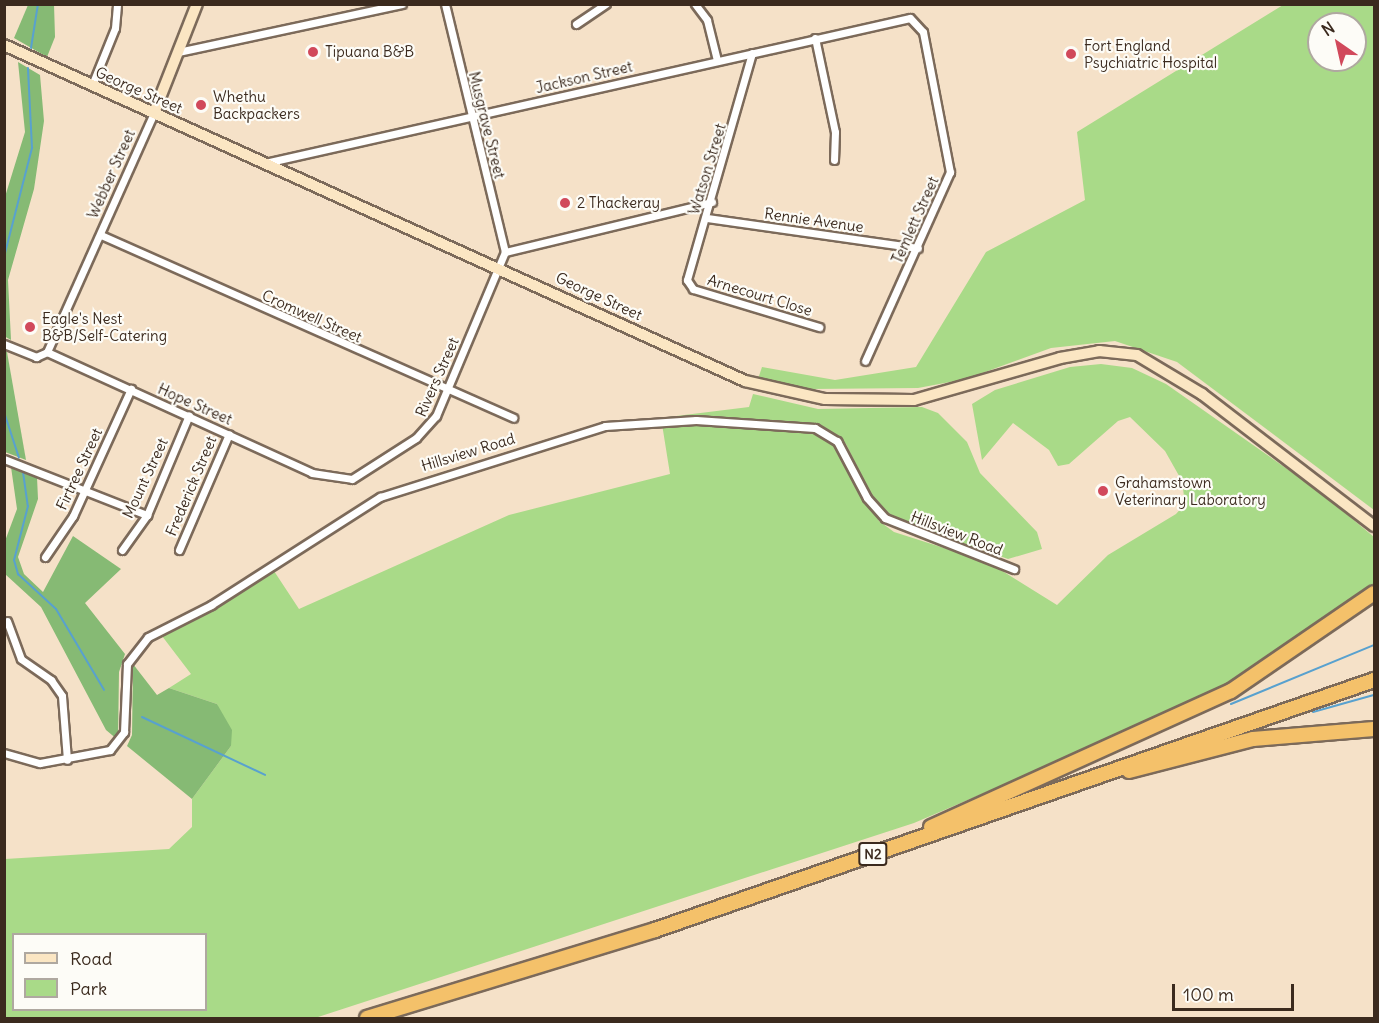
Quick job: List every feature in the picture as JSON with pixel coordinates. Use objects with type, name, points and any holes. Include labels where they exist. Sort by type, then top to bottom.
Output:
[{"type":"highway","points":[[906,842],[966,808],[1214,700],[1274,666],[1374,593]]},
{"type":"highway","name":"N2","points":[[367,1018],[655,930],[1374,680]]},
{"type":"highway","points":[[1011,805],[1253,739],[1374,729]]},
{"type":"main road","name":"Webber Street","points":[[154,113],[197,4]]},
{"type":"main road","name":"George Street","points":[[4,45],[499,266],[745,381],[825,399],[914,400],[1099,351],[1137,355],[1202,394],[1316,478]]},
{"type":"main road","points":[[1316,478],[1374,517]]},
{"type":"main road","points":[[1316,478],[1374,526]]},
{"type":"street","points":[[92,85],[115,27],[117,4]]},
{"type":"street","points":[[178,52],[402,4]]},
{"type":"street","name":"Musgrave Street","points":[[446,4],[471,117],[505,252]]},
{"type":"street","points":[[576,24],[606,4]]},
{"type":"street","points":[[695,4],[707,20],[717,60]]},
{"type":"street","name":"Jackson Street","points":[[264,163],[910,18]]},
{"type":"street","name":"Temlett Street","points":[[865,361],[948,182],[951,161],[923,32],[910,18]]},
{"type":"street","points":[[815,38],[836,138],[834,160]]},
{"type":"street","name":"Watson Street","points":[[693,289],[688,273],[712,202],[752,53]]},
{"type":"street","name":"Webber Street","points":[[47,352],[154,113]]},
{"type":"street","points":[[505,252],[712,202]]},
{"type":"street","name":"Rennie Avenue","points":[[707,218],[918,248]]},
{"type":"street","name":"Cromwell Street","points":[[100,235],[447,392],[513,418]]},
{"type":"street","name":"Rivers Street","points":[[333,479],[351,479],[416,438],[436,416],[505,252]]},
{"type":"street","name":"Arnecourt Close","points":[[693,289],[819,327]]},
{"type":"street","points":[[4,344],[36,357],[47,352]]},
{"type":"street","name":"Hope Street","points":[[47,352],[333,479]]},
{"type":"street","name":"Firtree Street","points":[[45,557],[85,490],[131,389]]},
{"type":"street","name":"Mount Street","points":[[122,550],[147,515],[189,414]]},
{"type":"street","name":"Hillsview Road","points":[[4,753],[40,763],[101,755],[122,740],[127,664],[148,637],[211,605],[380,496],[605,426],[696,420],[815,428],[837,441],[867,498],[885,518],[1014,569]]},
{"type":"street","name":"Frederick Street","points":[[179,549],[229,434]]},
{"type":"street","points":[[4,459],[147,515]]},
{"type":"street","points":[[8,621],[21,659],[51,680],[62,696],[67,760]]},
{"type":"green space","points":[[28,5],[54,5],[55,37],[47,57],[14,38]]},
{"type":"green space","points":[[1283,5],[1374,5],[1374,510],[1177,362],[1115,341],[1051,348],[966,379],[918,388],[811,389],[758,379],[762,367],[835,380],[916,367],[986,252],[1085,200],[1077,132]]},
{"type":"green space","points":[[18,62],[40,75],[44,121],[34,189],[8,280],[11,340],[4,336],[4,200],[25,132]]},
{"type":"green space","points":[[5,351],[7,352],[26,460],[5,452]]},
{"type":"green space","points":[[1101,364],[1132,368],[1166,384],[1320,492],[1374,537],[1374,587],[1260,668],[1204,699],[914,823],[315,1018],[5,1018],[5,859],[169,849],[192,827],[192,799],[231,746],[217,704],[169,688],[191,674],[162,636],[274,571],[299,609],[509,515],[670,474],[662,424],[790,426],[816,433],[840,451],[879,521],[894,532],[988,562],[1057,605],[1108,555],[1176,514],[1185,504],[1182,481],[1165,451],[1130,417],[1118,421],[1069,464],[1058,466],[1049,450],[1013,423],[982,460],[972,404],[995,390],[1070,367]]},
{"type":"green space","points":[[753,394],[818,409],[922,407],[938,413],[967,442],[980,473],[1037,532],[1042,549],[1008,559],[893,518],[870,493],[846,444],[815,424],[660,418],[749,407]]},
{"type":"green space","points":[[11,467],[37,477],[38,499],[18,557],[24,574],[43,592],[73,536],[121,569],[85,603],[125,654],[119,672],[118,740],[106,730],[41,607],[5,574],[5,541],[17,509]]},
{"type":"green space","points":[[133,664],[157,695],[169,688],[217,704],[232,730],[231,746],[192,799],[127,746],[132,735]]},
{"type":"waterway","points":[[31,48],[38,4]]},
{"type":"waterway","points":[[4,257],[32,148],[28,68]]},
{"type":"waterway","points":[[4,412],[19,458]]},
{"type":"waterway","points":[[23,472],[28,506],[14,560],[18,574],[56,609],[104,690]]},
{"type":"waterway","points":[[1231,704],[1374,645]]},
{"type":"waterway","points":[[1313,712],[1374,695]]},
{"type":"waterway","points":[[142,717],[265,775]]},
{"type":"place","name":"Tipuana B&B","points":[[313,52]]},
{"type":"place","name":"Fort England Psychiatric Hospital","points":[[1071,54]]},
{"type":"place","name":"Whethu Backpackers","points":[[201,105]]},
{"type":"place","name":"2 Thackeray","points":[[565,203]]},
{"type":"place","name":"Eagle's Nest B&B/Self-Catering","points":[[30,327]]},
{"type":"place","name":"Grahamstown Veterinary Laboratory","points":[[1103,491]]}]
